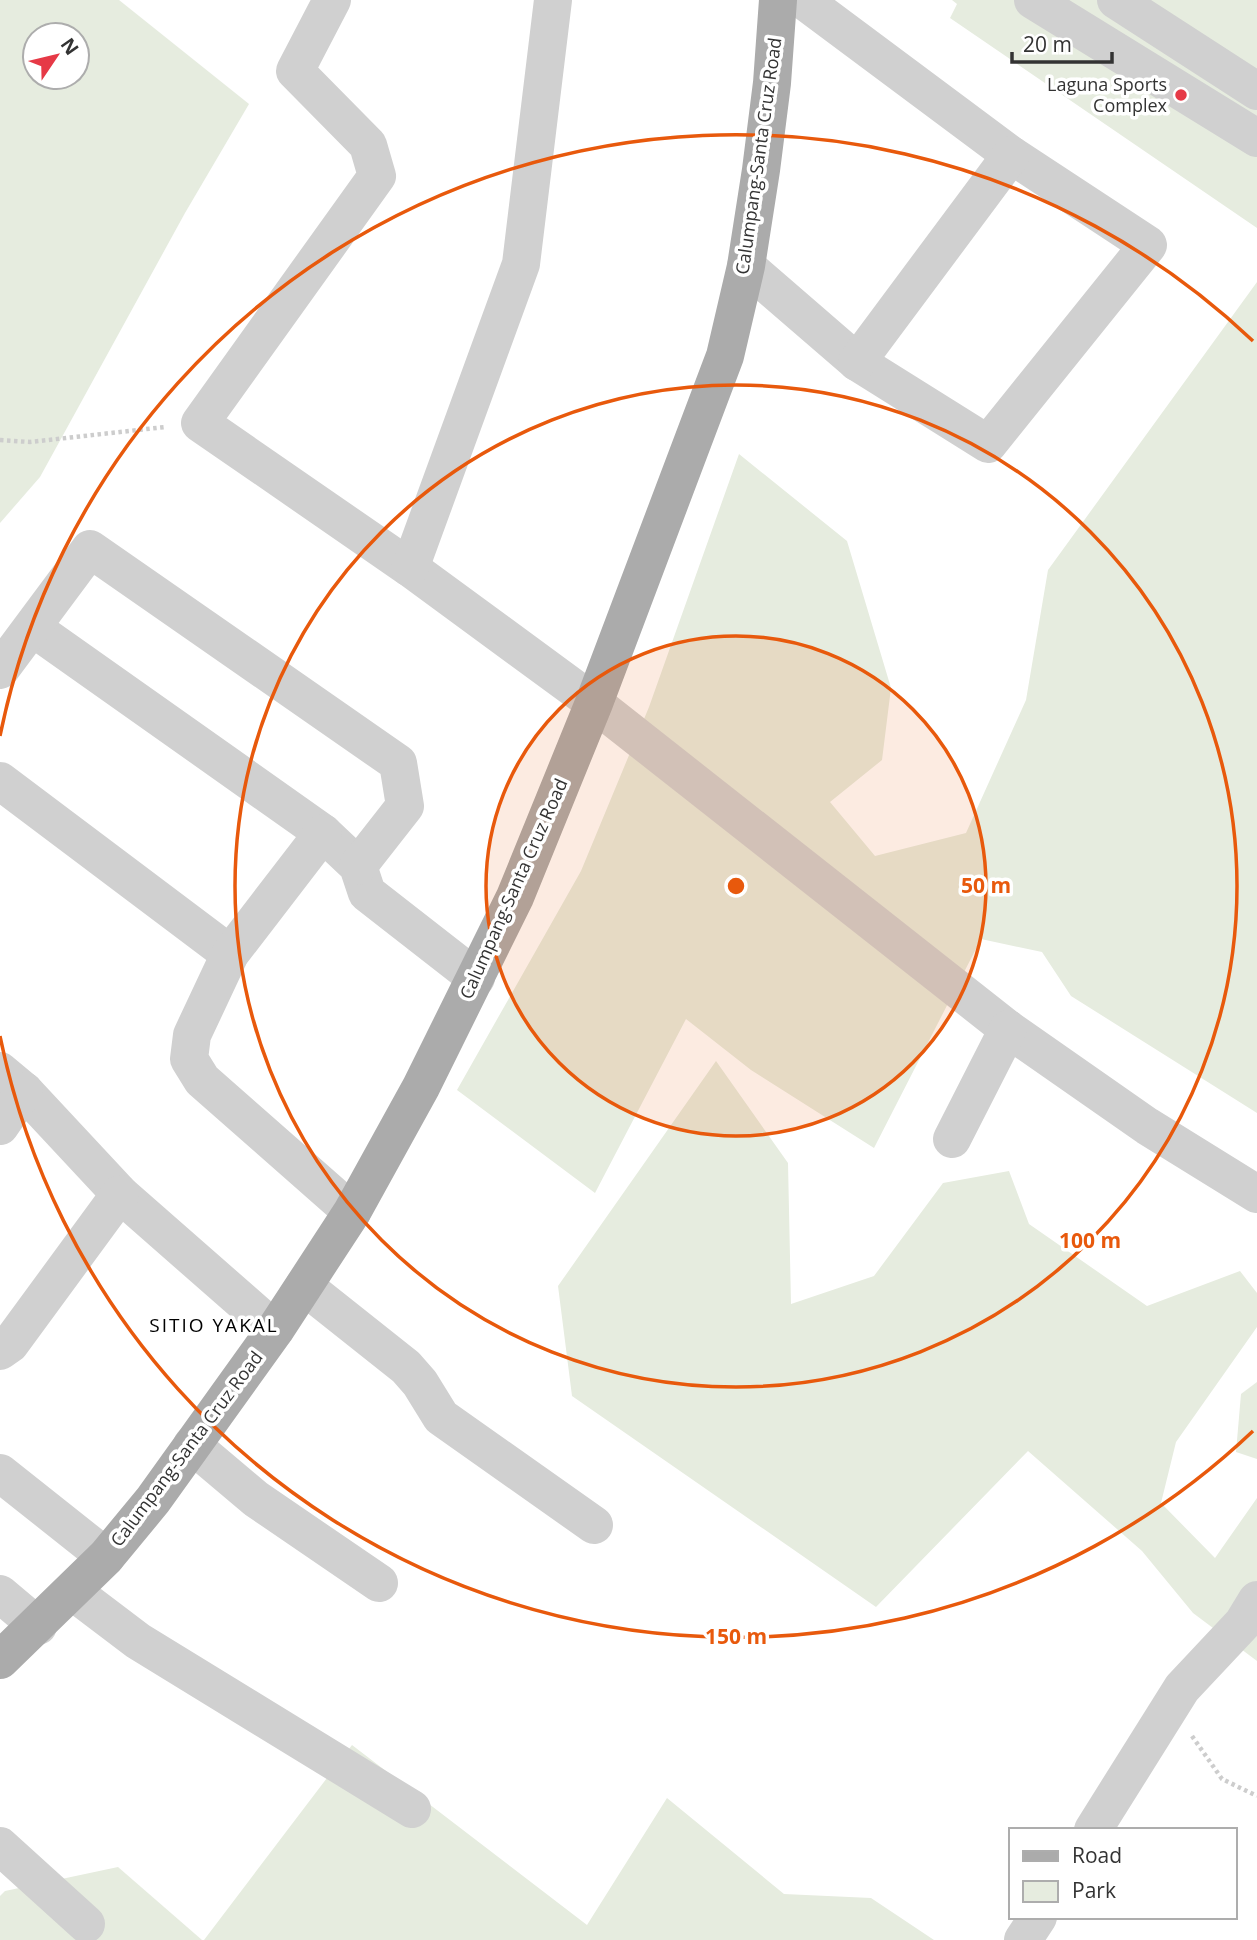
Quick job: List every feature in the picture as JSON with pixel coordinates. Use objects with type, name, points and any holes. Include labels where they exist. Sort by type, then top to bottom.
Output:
[{"type":"main road","name":"Calumpang-Santa Cruz Road","points":[[0,1660],[106,1557],[275,1330],[352,1212],[515,897],[594,704],[725,356],[746,265],[772,83],[778,0]]},
{"type":"street","points":[[332,0],[295,71],[368,145],[377,176],[200,423],[410,568],[594,704],[1008,1029],[1147,1126],[1257,1194]]},
{"type":"street","points":[[410,568],[520,264],[553,0]]},
{"type":"street","points":[[746,265],[857,362],[988,444],[1147,245],[1012,155],[803,0]]},
{"type":"street","points":[[1032,0],[1257,138]]},
{"type":"street","points":[[1116,0],[1257,91]]},
{"type":"street","points":[[857,362],[1012,155]]},
{"type":"street","points":[[0,670],[90,549],[398,763],[405,806],[358,866]]},
{"type":"street","points":[[33,628],[323,833],[358,866],[368,892],[475,978]]},
{"type":"street","points":[[0,781],[230,954]]},
{"type":"street","points":[[323,833],[230,954],[192,1035],[189,1059],[202,1080],[352,1212]]},
{"type":"street","points":[[952,1139],[1008,1029]]},
{"type":"street","points":[[0,1126],[12,1081]]},
{"type":"street","points":[[12,1081],[120,1194],[275,1330]]},
{"type":"street","points":[[0,1351],[10,1344],[120,1194]]},
{"type":"street","points":[[304,1286],[406,1367],[420,1383],[441,1417],[594,1525]]},
{"type":"street","points":[[192,1445],[256,1499],[379,1583]]},
{"type":"street","points":[[0,1473],[106,1557]]},
{"type":"street","points":[[72,1591],[138,1641],[412,1809]]},
{"type":"street","points":[[0,1594],[38,1626]]},
{"type":"street","points":[[1094,1828],[1182,1688],[1243,1623],[1257,1600]]},
{"type":"street","points":[[0,1846],[86,1924]]},
{"type":"street","points":[[1023,1940],[1037,1919]]},
{"type":"path","points":[[0,440],[30,442],[200,423]]},
{"type":"path","points":[[1182,1688],[1186,1728],[1222,1780],[1257,1796]]},
{"type":"green space","points":[[0,0],[119,0],[249,104],[185,213],[40,477],[0,523]]},
{"type":"green space","name":"Laguna Sports Complex","points":[[952,0],[1257,0],[1257,228],[950,18],[957,4]]},
{"type":"green space","points":[[1257,282],[1257,1113],[1071,996],[1042,952],[981,939],[874,1148],[751,1070],[686,1019],[595,1193],[457,1090],[581,871],[649,707],[739,454],[847,541],[891,688],[882,760],[830,802],[875,856],[966,833],[1026,700],[1048,570]]},
{"type":"green space","points":[[716,1061],[788,1163],[791,1304],[874,1276],[943,1183],[1009,1171],[1029,1224],[1147,1306],[1240,1271],[1257,1293],[1257,1327],[1176,1442],[1161,1503],[1215,1558],[1257,1498],[1257,1661],[1193,1613],[1142,1551],[1028,1451],[876,1607],[572,1396],[558,1286]]},
{"type":"green space","points":[[1257,1382],[1257,1459],[1236,1452],[1241,1394]]},
{"type":"green space","points":[[352,1745],[587,1925],[667,1798],[784,1894],[871,1898],[934,1940],[204,1940]]},
{"type":"green space","points":[[118,1867],[202,1940],[0,1940],[0,1896],[5,1891]]},
{"type":"place","name":"Laguna Sports Complex","points":[[1181,95]]},
{"type":"district","name":"SITIO YAKAL","points":[[214,1325]]}]
